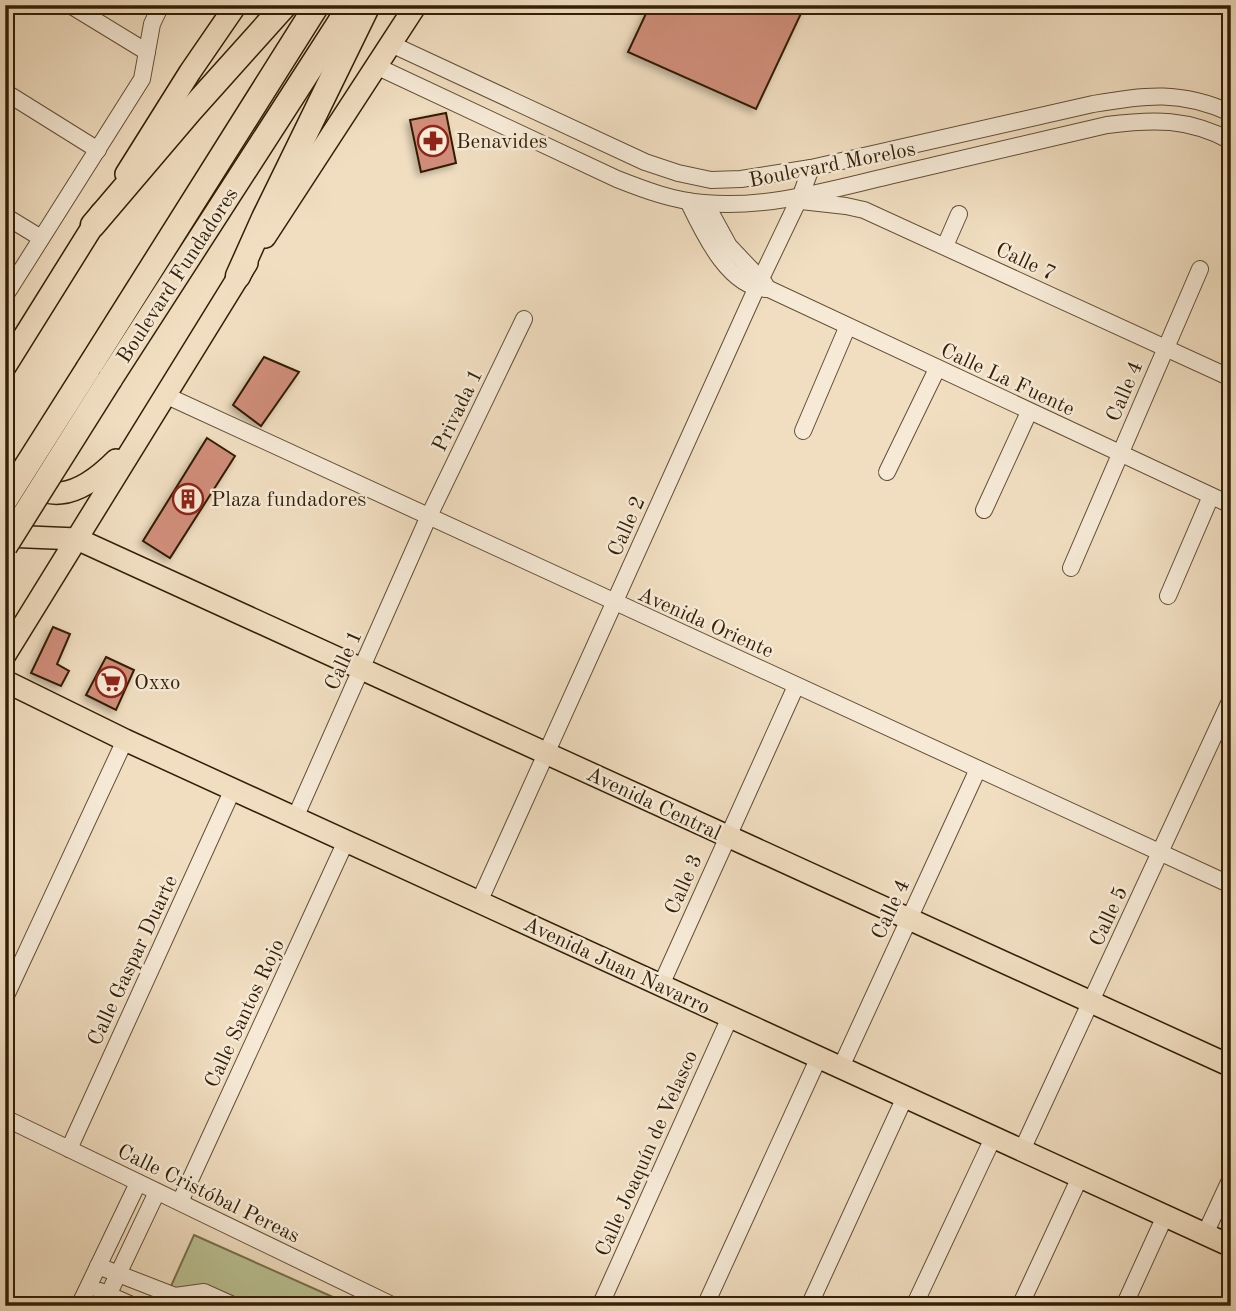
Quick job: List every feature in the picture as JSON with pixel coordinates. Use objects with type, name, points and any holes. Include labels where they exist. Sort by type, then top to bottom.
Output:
[{"type":"highway","points":[[93,225],[285,5]]},
{"type":"highway","name":"Boulevard Fundadores","points":[[5,546],[99,374],[317,5]]},
{"type":"highway","name":"Boulevard Fundadores","points":[[5,500],[99,374],[351,5]]},
{"type":"highway","points":[[238,276],[368,5]]},
{"type":"main road","points":[[5,367],[190,72],[236,5]]},
{"type":"main road","points":[[5,655],[238,276],[416,5]]},
{"type":"main road","points":[[5,382],[18,347]]},
{"type":"main road","points":[[5,465],[19,480],[37,490],[55,493],[76,490],[96,480],[147,425]]},
{"type":"main road","points":[[5,536],[78,539]]},
{"type":"main road","name":"Avenida Central","points":[[78,539],[1231,1066]]},
{"type":"main road","name":"Avenida Juan Navarro","points":[[5,681],[125,740],[1231,1245]]},
{"type":"street","points":[[70,5],[147,52]]},
{"type":"street","points":[[5,296],[142,79],[152,24],[160,5]]},
{"type":"street","name":"Boulevard Morelos","points":[[391,44],[645,162],[711,180],[741,180],[811,168],[1139,96],[1177,96],[1209,103],[1231,113]]},
{"type":"street","name":"Boulevard Morelos","points":[[378,66],[617,179],[646,190],[706,204],[756,203],[800,198],[1107,125],[1137,121],[1188,123],[1210,129],[1231,141]]},
{"type":"street","points":[[5,92],[98,149]]},
{"type":"street","name":"Calle 2","points":[[479,902],[614,603],[762,286],[811,168]]},
{"type":"street","name":"Calle 7","points":[[800,198],[864,211],[1231,379]]},
{"type":"street","name":"Calle La Fuente","points":[[688,201],[711,246],[736,275],[1231,505]]},
{"type":"street","name":"Calle La Fuente","points":[[706,204],[729,246],[762,286]]},
{"type":"street","points":[[945,246],[959,214]]},
{"type":"street","points":[[5,216],[41,238]]},
{"type":"street","name":"Calle 4","points":[[1071,568],[1200,269]]},
{"type":"street","name":"Privada 1","points":[[428,518],[524,320]]},
{"type":"street","points":[[803,431],[847,328]]},
{"type":"street","points":[[887,472],[937,369]]},
{"type":"street","name":"Avenida Oriente","points":[[165,396],[1231,885]]},
{"type":"street","points":[[984,510],[1030,412]]},
{"type":"street","points":[[1168,596],[1211,496]]},
{"type":"street","name":"Calle 1","points":[[295,818],[428,518]]},
{"type":"street","name":"Calle 3","points":[[661,985],[796,686]]},
{"type":"street","name":"Calle 5","points":[[1022,1150],[1231,699]]},
{"type":"street","points":[[5,998],[125,740]]},
{"type":"street","name":"Calle 4","points":[[841,1067],[978,769]]},
{"type":"street","name":"Calle Gaspar Duarte","points":[[69,1149],[233,789]]},
{"type":"street","name":"Calle Santos Rojo","points":[[180,1202],[346,841]]},
{"type":"street","name":"Calle Joaquín de Velasco","points":[[600,1306],[730,1017]]},
{"type":"street","points":[[705,1306],[819,1057]]},
{"type":"street","points":[[809,1306],[905,1097]]},
{"type":"street","name":"Calle Cristóbal Pereas","points":[[5,1118],[394,1306]]},
{"type":"street","points":[[914,1306],[993,1138]]},
{"type":"street","points":[[1020,1306],[1080,1177]]},
{"type":"street","points":[[1205,1234],[1231,1178]]},
{"type":"street","points":[[79,1306],[138,1183]]},
{"type":"street","points":[[106,1300],[157,1192]]},
{"type":"street","points":[[1124,1306],[1165,1216]]},
{"type":"street","points":[[98,1266],[174,1301],[204,1292],[235,1306]]},
{"type":"street","points":[[89,1285],[106,1300],[134,1306]]},
{"type":"street","points":[[1228,1306],[1231,1300]]},
{"type":"green space","points":[[194,1235],[353,1306],[162,1306]]},
{"type":"building","points":[[650,5],[805,5],[756,109],[628,52]]},
{"type":"building","name":"Benavides","points":[[446,113],[456,163],[421,172],[410,120]]},
{"type":"building","points":[[264,357],[299,372],[261,426],[233,405]]},
{"type":"building","name":"Plaza fundadores","points":[[207,438],[235,456],[170,558],[143,541]]},
{"type":"building","points":[[53,627],[70,634],[57,664],[69,671],[61,686],[31,673]]},
{"type":"building","name":"Oxxo","points":[[106,657],[134,670],[116,710],[86,695]]},
{"type":"place","name":"Benavides","points":[[433,141]]},
{"type":"place","name":"Plaza fundadores","points":[[188,499]]},
{"type":"place","name":"Oxxo","points":[[111,682]]}]
